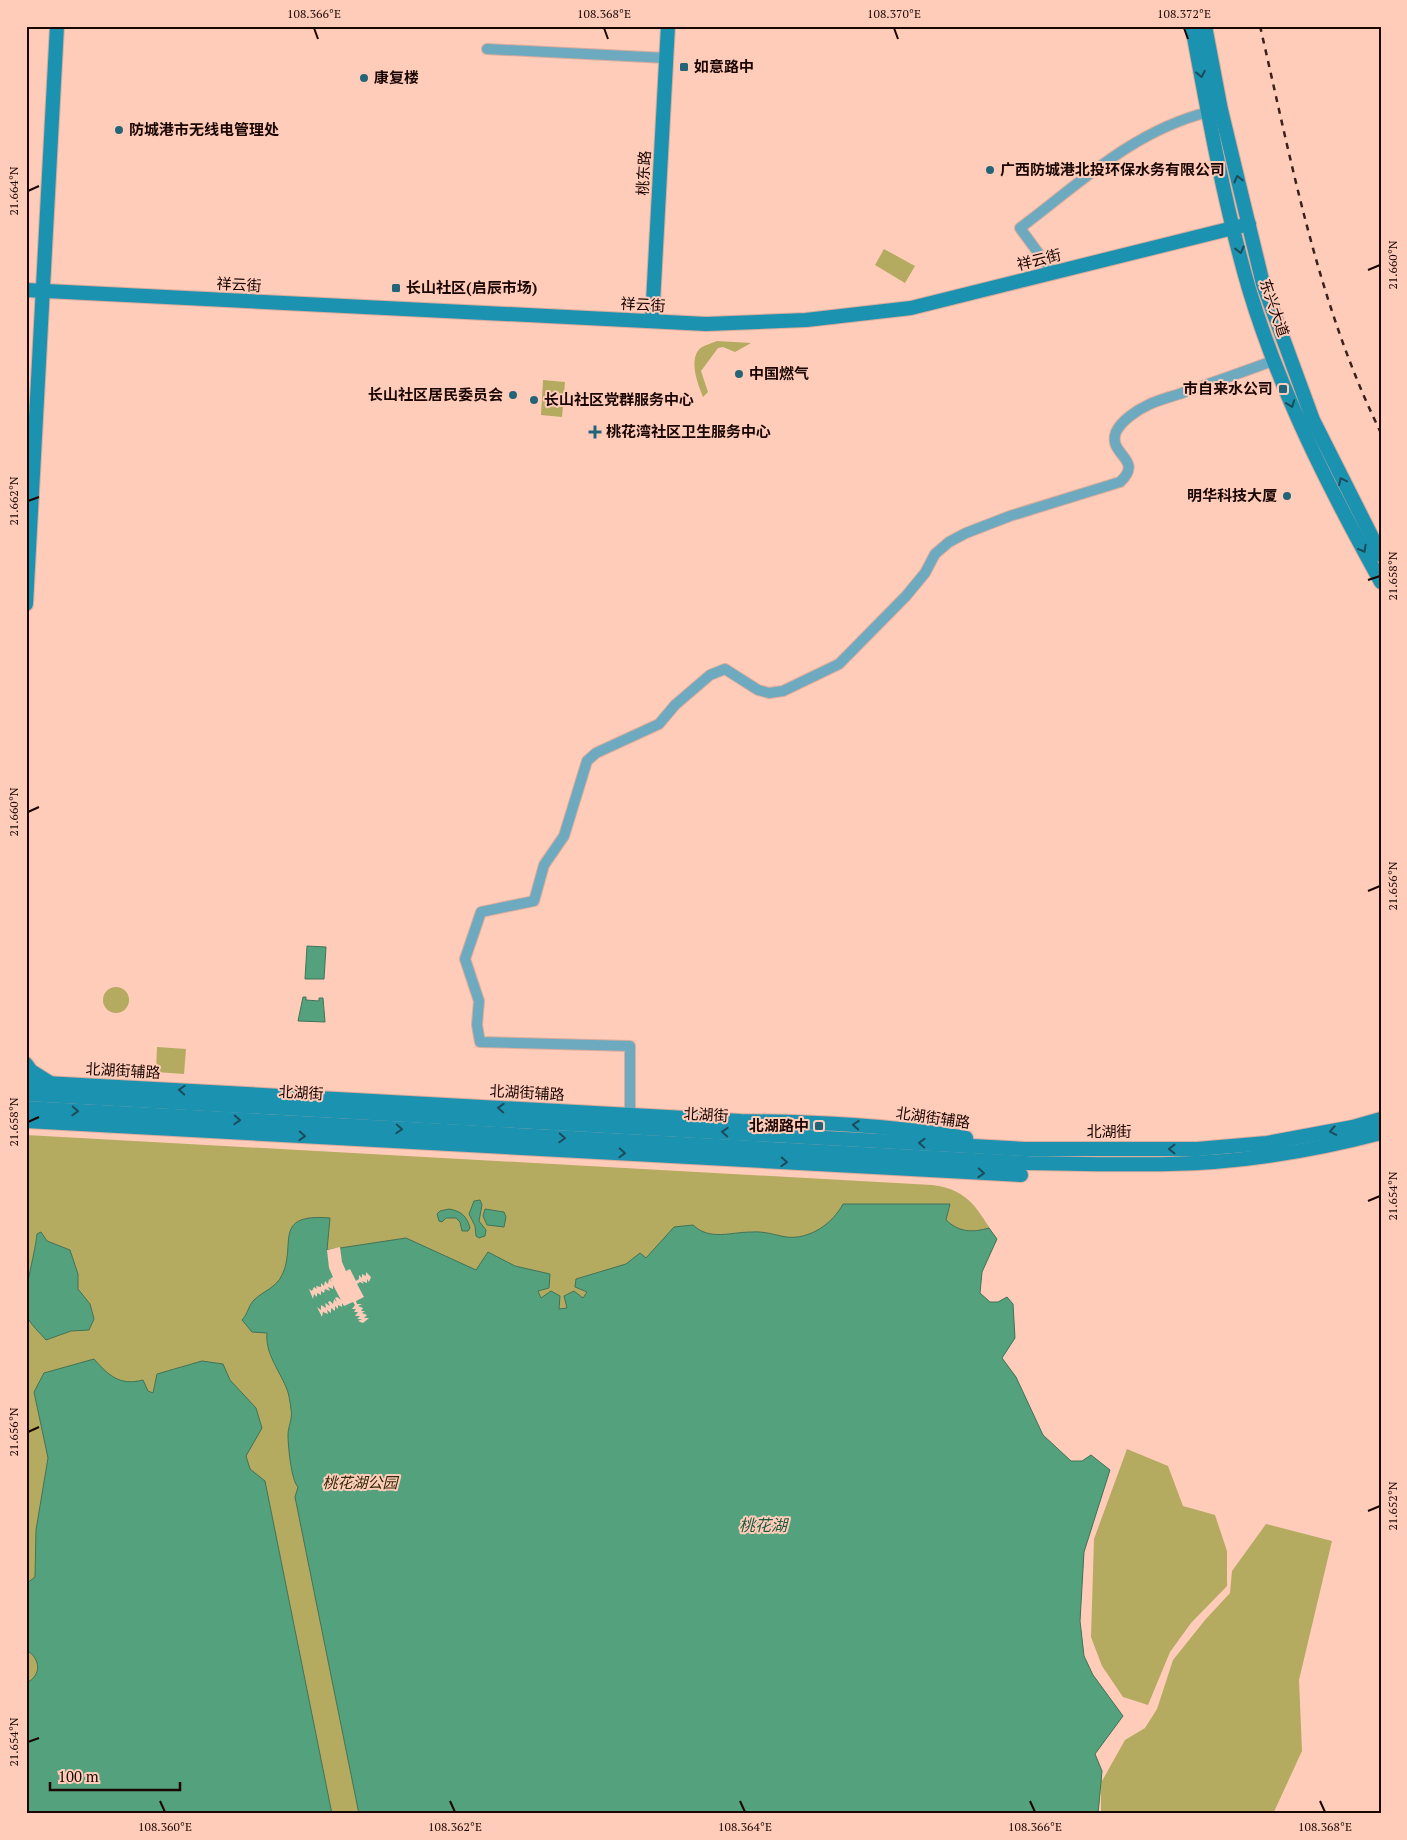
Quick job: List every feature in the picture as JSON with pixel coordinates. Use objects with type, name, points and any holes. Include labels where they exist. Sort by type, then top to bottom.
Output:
[{"type":"main road","points":[[26,604],[57,26]]},
{"type":"main road","name":"桃东路","points":[[652,321],[668,26]]},
{"type":"main road","name":"东兴大道","points":[[1192,26],[1208,112],[1250,289],[1300,427],[1336,502],[1381,582]]},
{"type":"main road","name":"东兴大道","points":[[1205,26],[1221,110],[1263,284],[1313,420],[1381,555]]},
{"type":"main road","name":"祥云街","points":[[26,290],[706,324],[764,322],[865,314],[911,308],[1248,224]]},
{"type":"main road","points":[[26,1064],[31,1070],[51,1083]]},
{"type":"main road","name":"北湖街辅路","points":[[26,1082],[204,1098]]},
{"type":"main road","name":"北湖街","points":[[26,1094],[204,1098],[539,1116],[1025,1149],[1196,1149],[1267,1143],[1353,1127],[1381,1119]]},
{"type":"main road","name":"北湖街","points":[[26,1108],[1028,1163],[1171,1164],[1251,1158],[1332,1146],[1381,1133]]},
{"type":"main road","name":"北湖街辅路","points":[[539,1116],[630,1115],[677,1124]]},
{"type":"main road","points":[[26,1121],[1021,1175]]},
{"type":"street","points":[[487,49],[666,58]]},
{"type":"street","points":[[1053,273],[1020,228],[1127,146],[1180,119],[1208,112]]},
{"type":"street","points":[[630,1115],[630,1046],[480,1042],[477,1025],[479,1002],[465,959],[481,912],[534,901],[544,865],[564,836],[587,761],[596,753],[659,724],[675,705],[710,676],[725,669],[758,690],[769,693],[783,691],[839,664],[906,596],[925,573],[935,554],[949,542],[966,533],[1010,516],[1113,486],[1128,475],[1130,469],[1129,464],[1116,445],[1115,434],[1121,424],[1148,405],[1275,360]]},
{"type":"green space","points":[[884,249],[915,266],[905,283],[875,265]]},
{"type":"green space","points":[[717,341],[751,343],[735,352],[723,347],[718,348],[701,371],[708,392],[703,397],[695,371],[695,357],[702,347]]},
{"type":"green space","points":[[543,380],[565,382],[562,417],[541,415]]},
{"type":"green space","points":[[116,987],[125,991],[129,1000],[125,1009],[116,1013],[107,1009],[103,1000],[107,991]]},
{"type":"green space","points":[[157,1047],[186,1049],[184,1074],[156,1072]]},
{"type":"green space","name":"桃花湖","points":[[26,1135],[932,1185],[956,1191],[978,1210],[997,1239],[982,1272],[980,1293],[990,1302],[998,1302],[1007,1297],[1013,1304],[1015,1338],[1002,1358],[1016,1377],[1043,1435],[1071,1461],[1082,1461],[1091,1455],[1110,1470],[1084,1552],[1080,1621],[1084,1656],[1093,1675],[1123,1716],[1095,1754],[1102,1771],[1102,1781],[1125,1740],[1145,1728],[1157,1709],[1173,1660],[1205,1620],[1230,1593],[1232,1571],[1266,1524],[1332,1541],[1299,1680],[1302,1751],[1273,1814],[1101,1814],[1101,1787],[1098,1814],[26,1814]]},
{"type":"green space","points":[[1127,1449],[1168,1466],[1183,1506],[1215,1515],[1227,1551],[1227,1586],[1191,1623],[1170,1652],[1148,1705],[1123,1697],[1102,1666],[1091,1637],[1094,1539]]},
{"type":"water","points":[[307,946],[326,947],[324,979],[305,979]]},
{"type":"water","points":[[303,997],[306,997],[306,1000],[319,1001],[319,998],[323,998],[325,1022],[298,1021]]},
{"type":"water","points":[[480,1200],[482,1205],[479,1221],[486,1230],[485,1236],[479,1238],[476,1236],[475,1226],[469,1214],[474,1201]]},
{"type":"water","name":"桃花湖","points":[[843,1204],[950,1204],[946,1220],[951,1224],[971,1231],[989,1228],[997,1239],[982,1272],[980,1293],[990,1302],[998,1302],[1007,1297],[1013,1304],[1015,1338],[1002,1358],[1016,1377],[1043,1435],[1071,1461],[1082,1461],[1091,1455],[1110,1470],[1084,1552],[1080,1621],[1084,1656],[1093,1675],[1123,1716],[1095,1754],[1102,1771],[1098,1814],[359,1814],[295,1497],[298,1487],[293,1477],[289,1454],[288,1435],[291,1413],[289,1395],[270,1354],[267,1333],[252,1332],[242,1320],[254,1300],[273,1286],[282,1275],[293,1226],[300,1221],[312,1218],[330,1218],[327,1250],[406,1238],[476,1270],[488,1252],[515,1266],[550,1274],[549,1288],[538,1291],[541,1298],[551,1291],[560,1296],[559,1309],[567,1308],[564,1296],[574,1291],[583,1298],[587,1292],[575,1287],[576,1279],[626,1264],[640,1253],[646,1258],[674,1227],[693,1225],[706,1233],[713,1234],[756,1232],[786,1237],[804,1236],[827,1224]]},
{"type":"water","points":[[449,1209],[457,1211],[465,1217],[470,1228],[468,1231],[462,1231],[460,1222],[456,1218],[446,1218],[442,1222],[439,1221],[437,1214],[440,1211]]},
{"type":"water","points":[[485,1209],[504,1212],[506,1217],[504,1227],[487,1225],[483,1216]]},
{"type":"water","points":[[41,1232],[47,1241],[70,1250],[78,1274],[78,1289],[90,1304],[94,1319],[89,1330],[71,1331],[46,1340],[28,1319],[26,1308],[27,1288],[37,1234]]},
{"type":"water","points":[[94,1359],[115,1378],[128,1382],[143,1380],[148,1391],[153,1393],[157,1374],[202,1361],[223,1364],[230,1380],[256,1408],[262,1428],[246,1456],[250,1469],[265,1481],[332,1814],[26,1814],[26,1683],[35,1676],[38,1667],[35,1658],[26,1650],[26,1584],[35,1577],[36,1530],[48,1458],[34,1392],[44,1373]]},
{"type":"pier","points":[[340,1247],[342,1262],[346,1271],[350,1269],[356,1281],[359,1279],[359,1275],[362,1278],[362,1274],[366,1276],[366,1272],[371,1277],[369,1282],[367,1279],[367,1283],[362,1281],[364,1284],[360,1282],[357,1284],[364,1297],[356,1301],[357,1304],[362,1304],[358,1306],[363,1308],[361,1311],[365,1311],[362,1313],[367,1315],[364,1318],[369,1318],[363,1323],[358,1321],[362,1319],[357,1319],[360,1316],[355,1316],[358,1312],[354,1312],[356,1309],[352,1309],[355,1305],[353,1302],[344,1306],[342,1303],[342,1307],[338,1305],[338,1309],[335,1306],[335,1311],[331,1308],[331,1313],[327,1310],[328,1314],[323,1312],[322,1317],[317,1307],[321,1310],[321,1305],[326,1308],[325,1303],[330,1306],[328,1302],[330,1301],[333,1304],[334,1299],[337,1302],[335,1298],[337,1297],[341,1300],[333,1285],[333,1289],[328,1287],[330,1291],[325,1289],[324,1293],[321,1291],[321,1295],[317,1293],[317,1297],[314,1294],[313,1299],[309,1289],[312,1291],[314,1287],[317,1289],[316,1286],[321,1287],[321,1283],[324,1286],[325,1281],[328,1284],[329,1279],[332,1282],[330,1279],[333,1277],[329,1268],[327,1250]]},
{"type":"railway","points":[[1260,26],[1296,182],[1323,284],[1359,384],[1381,433]]},
{"type":"place","name":"如意路中","points":[[684,67]]},
{"type":"place","name":"康复楼","points":[[364,78]]},
{"type":"place","name":"防城港市无线电管理处","points":[[119,130]]},
{"type":"place","name":"广西防城港北投环保水务有限公司","points":[[990,170]]},
{"type":"place","name":"长山社区(启辰市场)","points":[[396,288]]},
{"type":"place","name":"中国燃气","points":[[739,374]]},
{"type":"place","name":"巿自来水公司","points":[[1283,389]]},
{"type":"place","name":"长山社区居民委员会","points":[[513,395]]},
{"type":"place","name":"长山社区党群服务中心","points":[[534,400]]},
{"type":"place","name":"桃花湾社区卫生服务中心","points":[[595,432]]},
{"type":"place","name":"明华科技大厦","points":[[1287,496]]},
{"type":"place","name":"北湖路中","points":[[819,1126]]},
{"type":"park label","name":"桃花湖公园","points":[[360,1483]]}]
